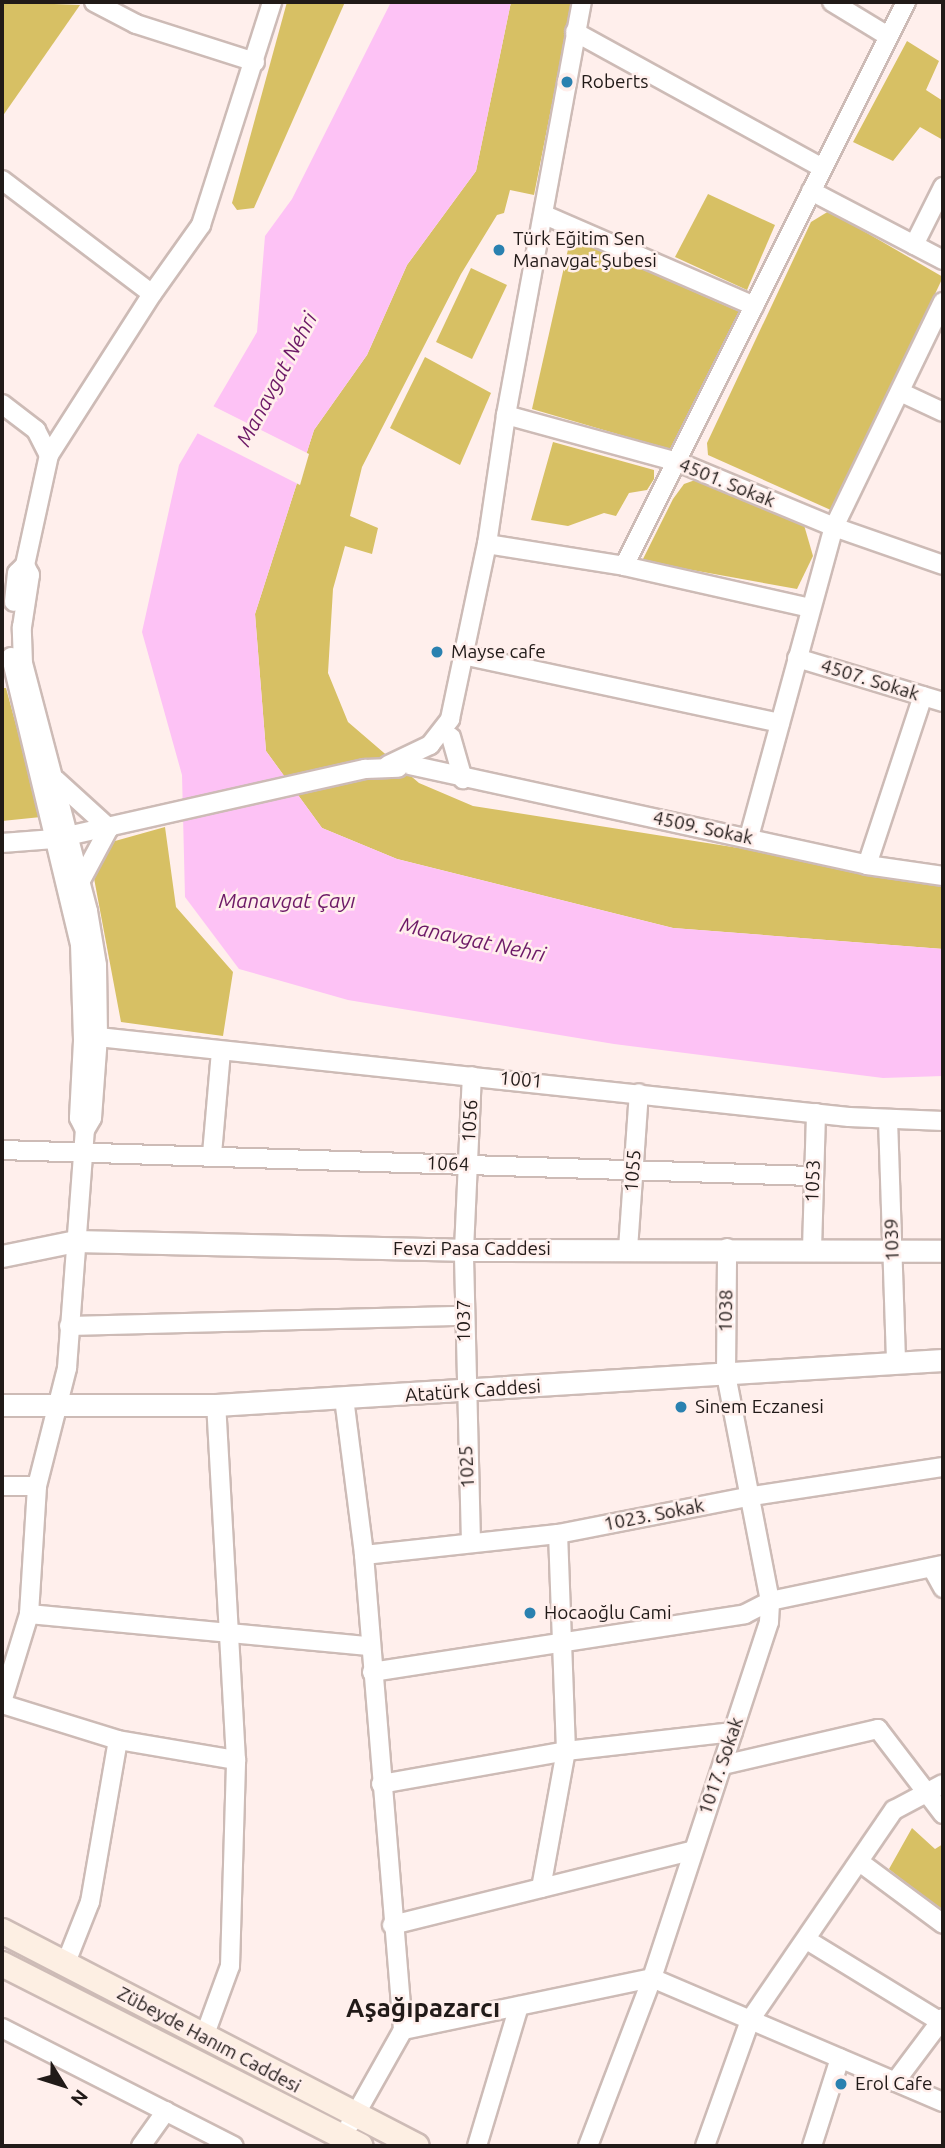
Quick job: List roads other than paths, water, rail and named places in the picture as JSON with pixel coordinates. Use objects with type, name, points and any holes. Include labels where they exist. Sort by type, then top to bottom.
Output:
[{"type":"main road","name":"Zübeyde Hanım Caddesi","points":[[2,1931],[204,2037],[349,2136]]},
{"type":"main road","name":"Zübeyde Hanım Caddesi","points":[[2,1964],[349,2136],[417,2146]]},
{"type":"street","points":[[94,2],[136,24],[255,62]]},
{"type":"street","points":[[236,1760],[118,1740],[2,1703],[29,1614],[37,1486],[67,1368],[85,1130],[92,1118],[98,1037],[95,947],[80,882],[62,837],[12,665],[22,627],[30,575],[25,565],[49,455],[152,295],[201,225],[272,2]]},
{"type":"street","points":[[2,843],[62,837],[388,765],[430,745],[448,725],[480,582],[506,415],[545,215],[582,2]]},
{"type":"street","points":[[832,2],[888,36]]},
{"type":"street","points":[[624,566],[906,2]]},
{"type":"street","points":[[575,32],[822,168]]},
{"type":"street","points":[[2,180],[152,295]]},
{"type":"street","points":[[914,245],[943,187]]},
{"type":"street","points":[[811,191],[943,260]]},
{"type":"street","points":[[545,215],[754,306]]},
{"type":"street","points":[[749,837],[834,527],[943,302]]},
{"type":"street","points":[[900,391],[943,412]]},
{"type":"street","points":[[2,404],[36,430],[49,455]]},
{"type":"street","name":"4501. Sokak","points":[[506,415],[678,462],[834,527],[943,565]]},
{"type":"street","points":[[487,544],[624,566],[810,608]]},
{"type":"street","points":[[463,779],[451,737],[472,657],[483,590],[480,582]]},
{"type":"street","points":[[472,657],[780,723]]},
{"type":"street","name":"4507. Sokak","points":[[797,657],[943,702]]},
{"type":"street","points":[[12,665],[55,779],[82,962],[79,1118],[85,1130]]},
{"type":"street","points":[[867,865],[923,696]]},
{"type":"street","points":[[410,765],[451,737]]},
{"type":"street","name":"4509. Sokak","points":[[388,765],[410,765],[463,779],[749,837],[867,865],[943,876]]},
{"type":"street","points":[[55,779],[117,825]]},
{"type":"street","points":[[80,882],[117,825]]},
{"type":"street","name":"1001","points":[[98,1037],[816,1113],[943,1121]]},
{"type":"street","points":[[212,1154],[221,1051]]},
{"type":"street","name":"1056","points":[[464,1250],[472,1076]]},
{"type":"street","name":"1055","points":[[628,1249],[639,1093]]},
{"type":"street","name":"1053","points":[[812,1249],[811,1176],[816,1113]]},
{"type":"street","name":"1039","points":[[888,1119],[896,1362]]},
{"type":"street","name":"1064","points":[[2,1150],[84,1149],[811,1176]]},
{"type":"street","name":"Fevzi Pasa Caddesi","points":[[2,1256],[75,1241],[464,1250],[727,1248],[943,1251]]},
{"type":"street","name":"1038","points":[[726,1374],[727,1248]]},
{"type":"street","name":"1037","points":[[464,1250],[464,1391]]},
{"type":"street","points":[[69,1326],[464,1316]]},
{"type":"street","name":"Atatürk Caddesi","points":[[2,1405],[216,1405],[943,1360]]},
{"type":"street","name":"1017. Sokak","points":[[588,2146],[652,1978],[691,1851],[723,1765],[769,1622],[770,1601],[746,1496],[726,1374]]},
{"type":"street","name":"1025","points":[[464,1391],[471,1543]]},
{"type":"street","points":[[344,1398],[364,1555],[368,1646],[403,2030],[349,2136]]},
{"type":"street","points":[[204,2037],[230,1966],[236,1760],[216,1405]]},
{"type":"street","name":"1023. Sokak","points":[[364,1555],[558,1534],[746,1496],[943,1467]]},
{"type":"street","points":[[2,1486],[37,1486]]},
{"type":"street","points":[[541,1888],[566,1751],[558,1534]]},
{"type":"street","points":[[372,1672],[745,1614],[770,1601],[938,1566],[943,1588]]},
{"type":"street","points":[[29,1614],[368,1646]]},
{"type":"street","points":[[723,1765],[878,1729],[935,1788],[943,1814]]},
{"type":"street","points":[[381,1784],[566,1751],[733,1732]]},
{"type":"street","points":[[65,1965],[90,1902],[118,1740]]},
{"type":"street","points":[[705,2146],[750,2020],[861,1863],[894,1810],[935,1788]]},
{"type":"street","points":[[392,1925],[691,1851]]},
{"type":"street","points":[[861,1863],[943,1924]]},
{"type":"street","points":[[807,1940],[942,2020],[895,2082]]},
{"type":"street","points":[[403,2030],[652,1978],[943,2102]]},
{"type":"street","points":[[477,2146],[519,2006]]},
{"type":"street","points":[[2,2028],[234,2146]]},
{"type":"street","points":[[812,2146],[840,2059]]},
{"type":"street","points":[[141,2146],[166,2110]]},
{"type":"water","name":"Manavgat Çayı","points":[[391,2],[511,2],[476,171],[407,265],[367,355],[314,430],[255,614],[266,751],[322,828],[397,859],[673,928],[943,949],[943,1076],[883,1078],[614,1044],[348,1000],[239,969],[185,897],[182,775],[142,632],[179,465],[257,332],[265,236],[292,199]]},
{"type":"place","name":"Roberts","points":[[567,82]]},
{"type":"place","name":"Türk Eğitim Sen Manavgat Şubesi","points":[[499,250]]},
{"type":"place","name":"Mayse cafe","points":[[437,652]]},
{"type":"place","name":"Sinem Eczanesi","points":[[681,1407]]},
{"type":"place","name":"Hocaoğlu Cami","points":[[530,1613]]},
{"type":"place","name":"Erol Cafe","points":[[841,2084]]},
{"type":"district","name":"Aşağıpazarcı","points":[[423,2008]]},
{"type":"water label","name":"Manavgat Nehri","points":[[276,379]]},
{"type":"water label","name":"Manavgat Nehri","points":[[473,939]]}]
